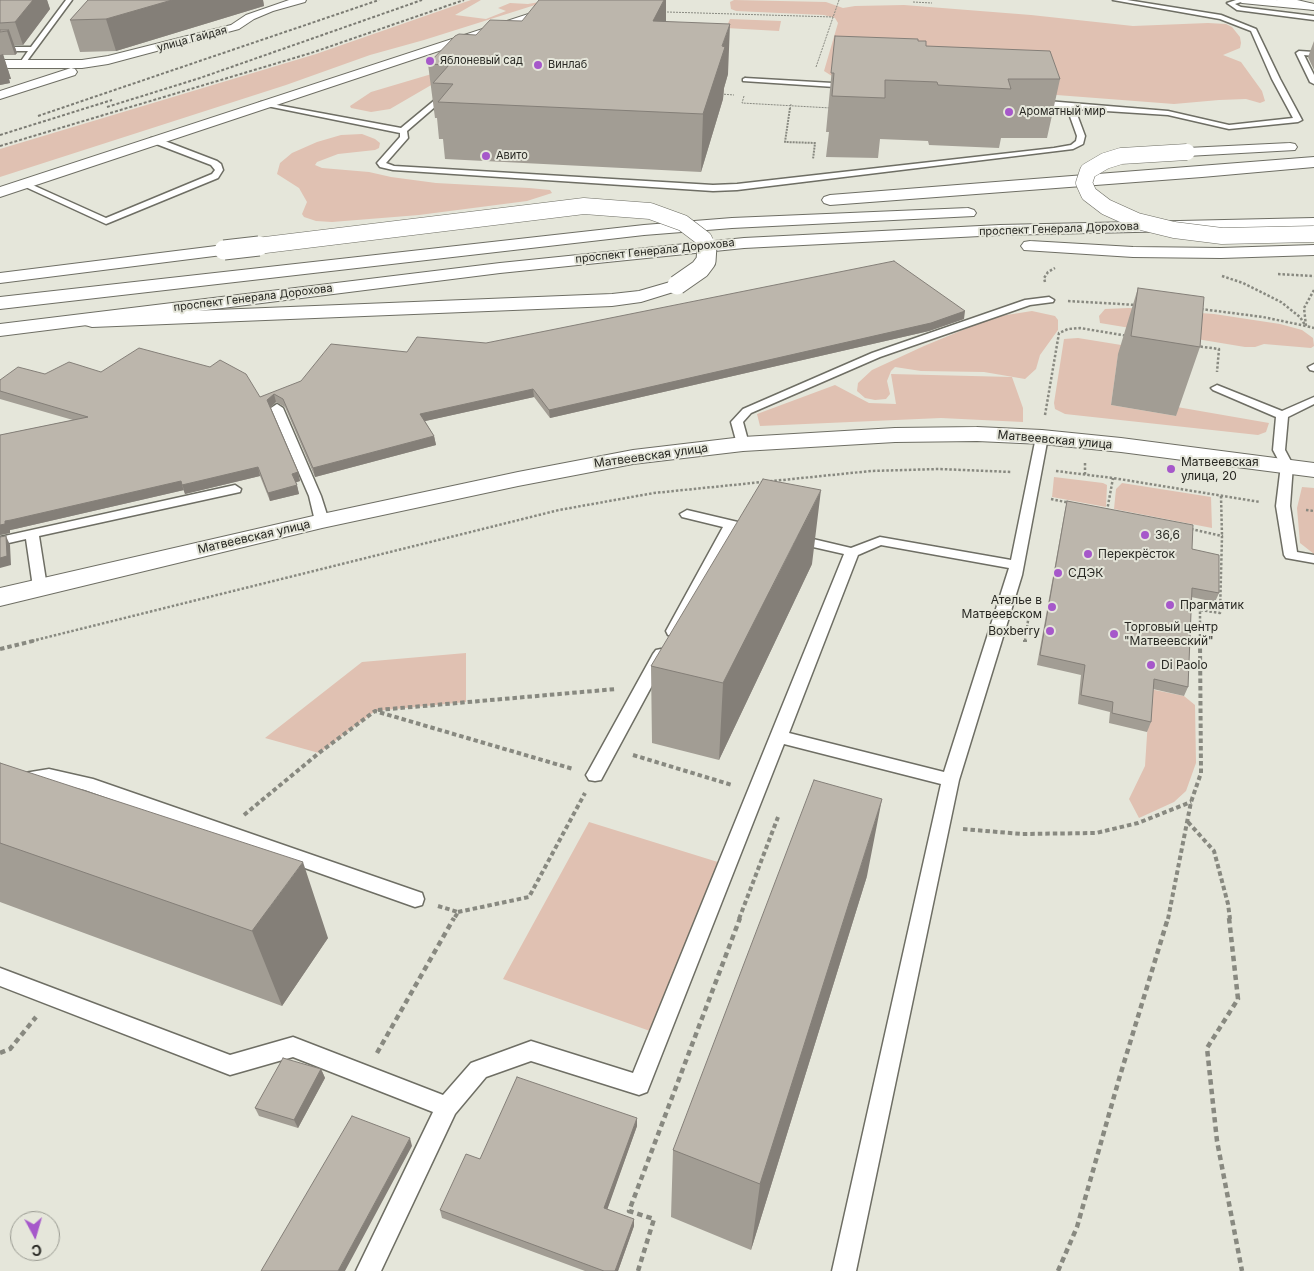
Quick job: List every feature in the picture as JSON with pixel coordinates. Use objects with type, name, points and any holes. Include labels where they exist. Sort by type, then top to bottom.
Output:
[{"type":"main road","name":"улица Гайдая","points":[[0,95],[108,60],[235,27],[250,17],[269,9],[302,0]]},
{"type":"main road","points":[[0,192],[261,104],[582,0]]},
{"type":"main road","points":[[1243,0],[1314,8]]},
{"type":"main road","points":[[1282,0],[1314,8]]},
{"type":"main road","points":[[1309,0],[1314,1]]},
{"type":"main road","name":"улица Гайдая","points":[[0,64],[82,64],[108,60]]},
{"type":"main road","points":[[1304,146],[1121,156],[1105,161],[1088,171],[1084,184],[1089,194],[1106,207],[1137,221],[1174,230],[1222,236],[1314,234]]},
{"type":"main road","points":[[817,201],[1314,162]]},
{"type":"main road","points":[[0,278],[562,208],[591,206],[630,208],[676,220],[695,230],[704,239],[708,249],[706,260],[700,269],[677,285],[649,294],[612,300],[56,323]]},
{"type":"main road","points":[[59,296],[288,256],[650,213],[748,206]]},
{"type":"main road","name":"проспект Генерала Дорохова","points":[[1087,210],[1156,208]]},
{"type":"main road","name":"проспект Генерала Дорохова","points":[[0,303],[644,230],[732,223],[989,212]]},
{"type":"main road","name":"проспект Генерала Дорохова","points":[[0,330],[655,250],[811,239],[1000,230],[1314,223]]},
{"type":"main road","points":[[811,239],[975,242],[1133,252],[1221,253],[1314,250]]},
{"type":"main road","name":"Матвеевская улица","points":[[0,597],[322,521],[518,479],[633,457],[743,444],[895,435],[977,434],[1043,426],[1314,470]]},
{"type":"lane","points":[[1023,101],[1168,113],[1224,126],[1239,127],[1298,120],[1276,79],[1254,30],[1241,23],[1221,18],[1116,0]]},
{"type":"lane","points":[[1243,0],[1230,3],[1239,9],[1314,18]]},
{"type":"lane","points":[[56,6],[68,3]]},
{"type":"lane","points":[[22,64],[68,3]]},
{"type":"lane","points":[[0,49],[33,49]]},
{"type":"lane","points":[[1314,54],[1299,53],[1314,82]]},
{"type":"lane","points":[[745,80],[860,86]]},
{"type":"lane","points":[[403,131],[455,85]]},
{"type":"lane","points":[[261,104],[403,131]]},
{"type":"lane","points":[[403,131],[405,134],[404,138],[383,160],[381,163],[383,165],[393,168],[713,188],[757,186],[1054,150],[1077,145],[1082,139],[1070,106]]},
{"type":"lane","points":[[22,184],[106,221],[215,176],[219,170],[218,166],[214,163],[154,140]]},
{"type":"lane","points":[[985,148],[987,158]]},
{"type":"lane","points":[[743,444],[736,422],[747,411],[876,355],[1029,302],[1048,300]]},
{"type":"lane","points":[[1217,388],[1282,415],[1314,400]]},
{"type":"lane","points":[[277,408],[315,496],[322,521]]},
{"type":"lane","points":[[1282,415],[1279,450],[1287,465],[1283,506],[1291,555],[1314,559]]},
{"type":"lane","points":[[844,1271],[950,780],[1014,576],[1043,426]]},
{"type":"lane","points":[[0,541],[235,489]]},
{"type":"lane","points":[[687,514],[767,533]]},
{"type":"lane","points":[[595,775],[731,524]]},
{"type":"lane","points":[[32,534],[40,587]]},
{"type":"lane","points":[[785,537],[852,552],[880,541],[1016,565]]},
{"type":"lane","points":[[368,1271],[448,1107],[479,1070],[531,1051],[639,1084],[852,552]]},
{"type":"lane","points":[[779,737],[950,780]]},
{"type":"lane","points":[[0,784],[49,774],[87,784],[415,899]]},
{"type":"lane","points":[[0,977],[230,1065],[293,1047],[448,1107]]},
{"type":"path","points":[[811,84],[839,0]]},
{"type":"path","points":[[913,2],[932,3]]},
{"type":"path","points":[[667,12],[833,17]]},
{"type":"path","points":[[715,94],[735,95]]},
{"type":"path","points":[[745,95],[742,103],[831,108]]},
{"type":"path","points":[[791,106],[785,142],[815,143],[814,157]]},
{"type":"path","points":[[1058,267],[1048,272],[1044,278],[1048,300],[1146,306]]},
{"type":"path","points":[[1216,272],[1226,272]]},
{"type":"path","points":[[1275,274],[1314,276]]},
{"type":"path","points":[[1219,275],[1243,283],[1276,298],[1300,317],[1306,326]]},
{"type":"path","points":[[1306,326],[1304,308],[1314,290]]},
{"type":"path","points":[[1195,308],[1263,317],[1314,328]]},
{"type":"path","points":[[1043,426],[1058,333],[1068,329],[1080,328],[1131,336]]},
{"type":"path","points":[[1189,345],[1219,349],[1217,388]]},
{"type":"path","points":[[0,649],[559,510],[654,493],[871,471],[938,469],[1049,476],[1054,471],[1113,478],[1314,511]]},
{"type":"path","points":[[1107,511],[1113,478]]},
{"type":"path","points":[[1058,1271],[1077,1227],[1169,916],[1191,802],[1201,773],[1200,610],[1220,614],[1221,496]]},
{"type":"path","points":[[1047,498],[1073,504]]},
{"type":"path","points":[[1099,509],[1117,513]]},
{"type":"path","points":[[1184,527],[1222,536]]},
{"type":"path","points":[[1025,642],[1031,604]]},
{"type":"path","points":[[224,832],[375,711],[643,687]]},
{"type":"path","points":[[375,711],[595,775],[528,897],[458,912],[415,899]]},
{"type":"path","points":[[610,748],[757,792]]},
{"type":"path","points":[[941,825],[973,831],[1022,834],[1096,833],[1138,823],[1191,802]]},
{"type":"path","points":[[638,1271],[654,1219],[629,1211],[778,817]]},
{"type":"path","points":[[1188,822],[1214,852],[1228,904],[1238,999],[1207,1048],[1217,1141],[1242,1271]]},
{"type":"path","points":[[364,1075],[458,912]]},
{"type":"path","points":[[0,1053],[10,1049],[42,1010],[50,996]]},
{"type":"shaded area","points":[[471,0],[481,0],[455,15],[486,19],[506,11],[498,8],[510,3],[528,4],[551,0],[370,55],[286,85],[0,177],[0,149],[316,54]]},
{"type":"shaded area","points":[[734,0],[826,2],[843,8],[904,5],[1031,15],[1133,26],[1226,24],[1232,27],[1240,37],[1241,43],[1240,48],[1223,55],[1241,62],[1262,91],[1265,101],[1260,103],[1246,99],[1174,104],[835,78],[824,71],[838,23],[835,18],[824,15],[736,11],[731,9],[730,2]]},
{"type":"shaded area","points":[[730,19],[781,21],[779,31],[726,28]]},
{"type":"shaded area","points":[[435,73],[433,84],[390,109],[371,112],[351,108],[350,106],[371,92]]},
{"type":"shaded area","points":[[362,134],[380,143],[379,148],[338,154],[317,162],[315,165],[322,168],[369,172],[436,183],[529,188],[550,190],[552,193],[527,201],[419,215],[332,222],[316,221],[304,217],[302,214],[307,202],[299,188],[277,174],[280,163],[292,153],[317,142],[341,135]]},
{"type":"shaded area","points":[[1129,308],[1214,314],[1280,324],[1302,330],[1313,338],[1314,346],[1311,348],[1264,344],[1255,347],[1245,347],[1100,323],[1099,316],[1105,309]]},
{"type":"shaded area","points":[[1032,311],[1055,316],[1058,320],[1058,330],[1040,355],[1036,369],[1025,379],[984,372],[921,371],[895,367],[887,381],[890,394],[886,399],[875,400],[865,398],[857,391],[858,383],[872,370],[924,346],[994,317]]},
{"type":"shaded area","points":[[1078,338],[1183,355],[1118,355],[1111,405],[1176,416],[1177,407],[1269,423],[1266,432],[1258,435],[1065,414],[1055,409],[1054,403],[1064,339]]},
{"type":"shaded area","points":[[891,374],[1012,377],[1023,408],[1023,422],[941,418],[760,426],[757,414],[835,385],[869,403],[896,404]]},
{"type":"shaded area","points":[[1054,477],[1107,485],[1106,507],[1052,497]]},
{"type":"shaded area","points":[[1122,483],[1211,497],[1212,528],[1114,509],[1116,489]]},
{"type":"shaded area","points":[[1302,487],[1314,488],[1314,554],[1300,543],[1297,508]]},
{"type":"shaded area","points":[[466,653],[466,702],[375,711],[319,753],[265,738],[362,662]]},
{"type":"shaded area","points":[[1150,689],[1184,696],[1195,705],[1196,763],[1186,791],[1174,802],[1139,818],[1129,799],[1145,766]]},
{"type":"shaded area","points":[[589,822],[721,863],[650,1031],[503,979]]},
{"type":"building","points":[[0,0],[33,0],[15,22],[0,23]]},
{"type":"building","points":[[88,0],[172,0],[106,19],[70,20]]},
{"type":"building","points":[[539,0],[664,0],[653,21],[730,24],[722,46],[725,47],[703,114],[438,102],[453,84],[433,83],[449,65],[428,64],[455,36],[459,34],[476,35],[490,20],[522,21]]},
{"type":"building","points":[[835,36],[918,39],[918,41],[926,41],[926,46],[1050,51],[1060,79],[1008,79],[1011,89],[938,85],[937,82],[885,80],[885,98],[832,96],[834,73],[831,73]]},
{"type":"building","points":[[894,261],[965,311],[931,323],[549,410],[533,389],[420,414],[434,436],[313,468],[283,399],[274,394],[267,400],[298,472],[292,474],[297,485],[268,493],[258,467],[182,485],[181,481],[5,521],[5,524],[0,525],[0,435],[88,417],[0,391],[0,380],[18,367],[45,374],[69,362],[101,372],[139,348],[210,367],[220,360],[246,374],[260,397],[301,381],[331,344],[407,352],[417,337],[486,343]]},
{"type":"building","points":[[1138,288],[1204,297],[1200,347],[1131,336]]},
{"type":"building","points":[[763,479],[821,490],[723,683],[651,666]]},
{"type":"building","name":"Торговый центр \"Матвеевский\"","points":[[1067,501],[1193,525],[1192,549],[1219,555],[1219,593],[1192,588],[1188,687],[1154,679],[1151,722],[1112,713],[1113,702],[1081,695],[1085,665],[1040,655]]},
{"type":"building","points":[[6,536],[7,556],[0,558],[0,537]]},
{"type":"building","points":[[0,763],[303,862],[252,931],[0,843]]},
{"type":"building","points":[[814,780],[882,799],[760,1184],[673,1150]]},
{"type":"building","points":[[283,1058],[321,1069],[294,1120],[255,1108]]},
{"type":"building","points":[[517,1077],[637,1118],[604,1208],[634,1219],[615,1271],[604,1271],[440,1210],[466,1154],[480,1159]]},
{"type":"building","points":[[352,1116],[410,1138],[338,1271],[261,1271]]},
{"type":"railway","points":[[38,116],[379,0]]},
{"type":"railway","points":[[107,107],[200,78],[422,0]]},
{"type":"railway","points":[[0,146],[311,53],[464,0]]},
{"type":"railway","points":[[0,135],[112,100]]},
{"type":"place","name":"Яблоневый сад","points":[[430,61]]},
{"type":"place","name":"Винлаб","points":[[538,65]]},
{"type":"place","name":"Ароматный мир","points":[[1009,112]]},
{"type":"place","name":"Авито","points":[[486,156]]},
{"type":"place","name":"Матвеевская улица, 20","points":[[1171,469]]},
{"type":"place","name":"36,6","points":[[1145,535]]},
{"type":"place","name":"Перекрёсток","points":[[1088,554]]},
{"type":"place","name":"СДЭК","points":[[1058,573]]},
{"type":"place","name":"Прагматик","points":[[1170,605]]},
{"type":"place","name":"Ателье в Матвеевском","points":[[1052,607]]},
{"type":"place","name":"Boxberry","points":[[1050,631]]},
{"type":"place","name":"Торговый центр \"Матвеевский\"","points":[[1114,634]]},
{"type":"place","name":"Di Paolo","points":[[1151,665]]}]
